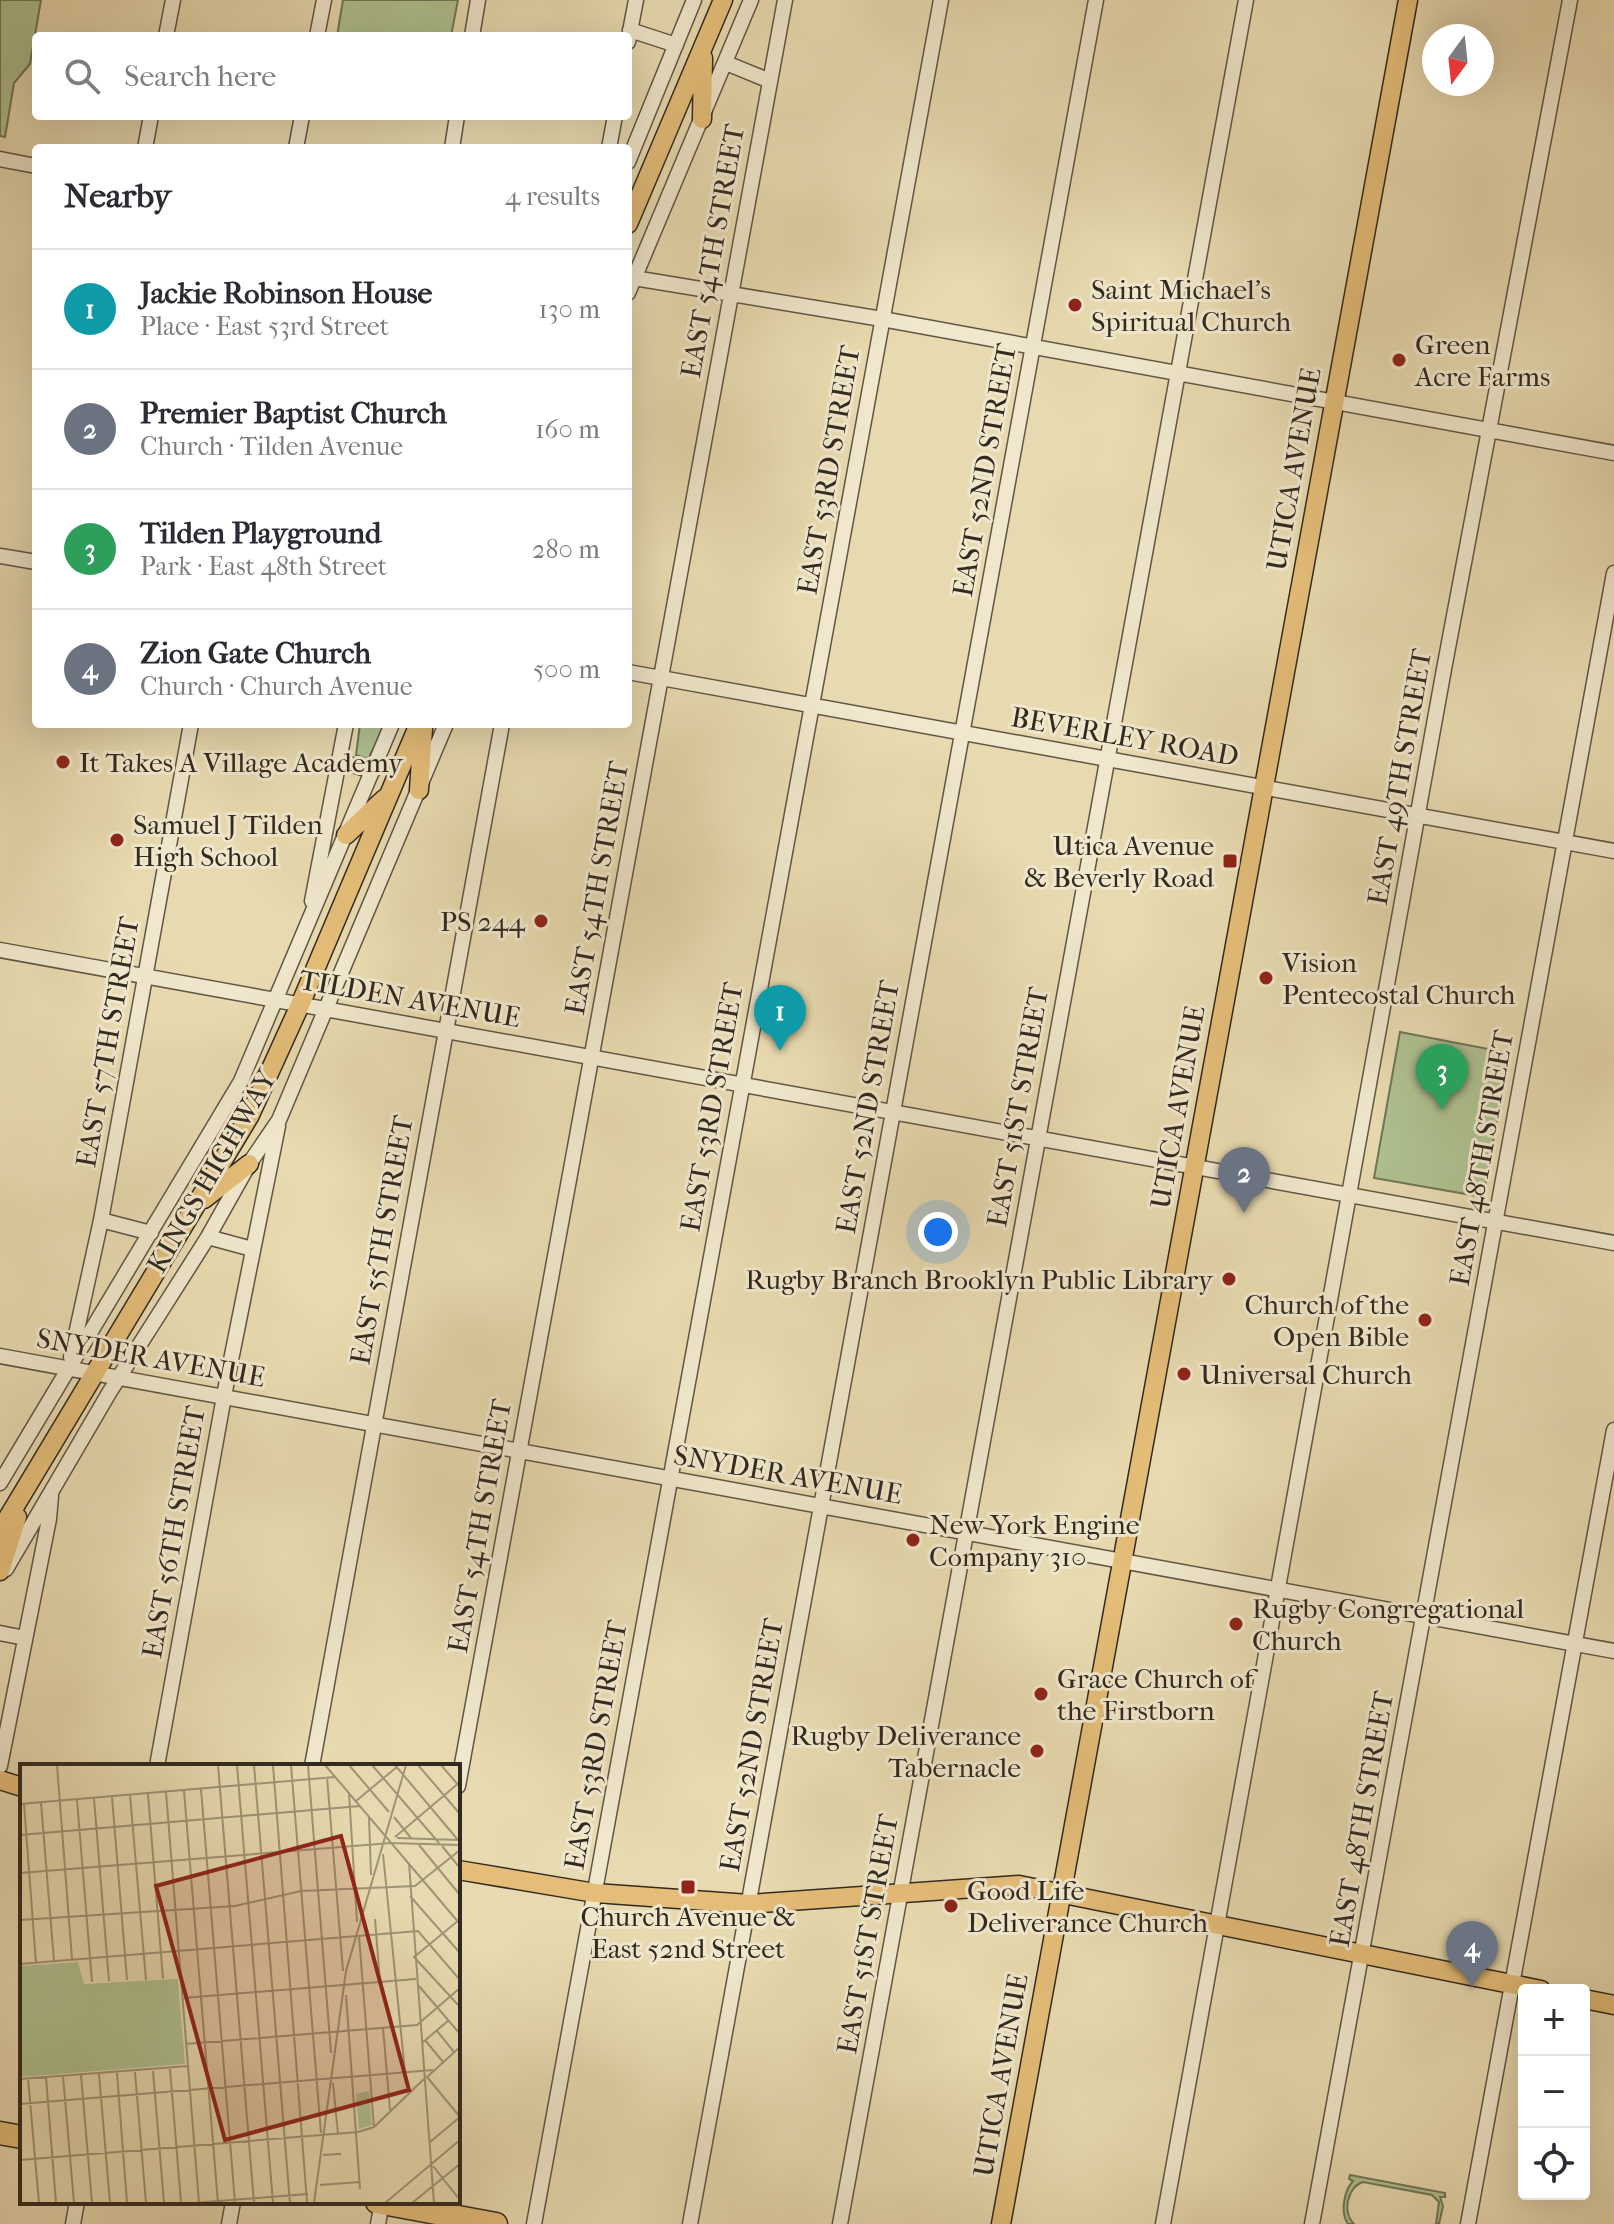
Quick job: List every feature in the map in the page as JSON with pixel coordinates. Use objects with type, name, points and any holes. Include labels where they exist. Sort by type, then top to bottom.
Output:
[{"type":"highway","points":[[0,2133],[20,2137]]},
{"type":"highway","points":[[391,2204],[496,2224]]},
{"type":"main road","points":[[632,215],[723,0]]},
{"type":"main road","name":"UTICA AVENUE","points":[[1001,2224],[1408,0]]},
{"type":"main road","points":[[702,119],[703,48]]},
{"type":"main road","name":"KINGS HIGHWAY","points":[[0,1531],[250,1115],[420,728]]},
{"type":"main road","points":[[419,790],[422,728]]},
{"type":"main road","points":[[346,835],[389,795]]},
{"type":"main road","points":[[195,1206],[249,1164]]},
{"type":"main road","points":[[0,1571],[26,1487]]},
{"type":"main road","points":[[0,1780],[20,1786]]},
{"type":"main road","points":[[460,1870],[595,1893],[749,1904],[1019,1885],[1518,1985]]},
{"type":"main road","points":[[1590,2000],[1614,2005]]},
{"type":"street","points":[[167,32],[173,0]]},
{"type":"street","points":[[318,32],[324,0]]},
{"type":"street","points":[[473,32],[478,0]]},
{"type":"street","points":[[630,32],[636,0]]},
{"type":"street","points":[[632,152],[694,0]]},
{"type":"street","points":[[632,275],[751,0]]},
{"type":"street","name":"EAST 54TH STREET","points":[[460,1775],[785,0]]},
{"type":"street","name":"EAST 53RD STREET","points":[[534,2224],[941,0]]},
{"type":"street","name":"EAST 52ND STREET","points":[[690,2224],[1096,0]]},
{"type":"street","name":"EAST 51ST STREET","points":[[840,2224],[1246,0]]},
{"type":"street","name":"EAST 49TH STREET","points":[[1163,2224],[1444,669],[1570,0]]},
{"type":"street","points":[[632,37],[676,45]]},
{"type":"street","points":[[726,63],[770,81]]},
{"type":"street","points":[[146,144],[150,120]]},
{"type":"street","points":[[297,144],[301,120]]},
{"type":"street","points":[[453,144],[456,120]]},
{"type":"street","points":[[610,144],[614,120]]},
{"type":"street","points":[[0,159],[32,165]]},
{"type":"street","points":[[632,277],[882,319],[1614,453]]},
{"type":"street","points":[[0,556],[32,561]]},
{"type":"street","name":"EAST 48TH STREET","points":[[1312,2224],[1614,573]]},
{"type":"street","name":"BEVERLEY ROAD","points":[[632,673],[1614,851]]},
{"type":"street","name":"EAST 57TH STREET","points":[[68,1369],[101,1220],[190,728]]},
{"type":"street","points":[[306,929],[345,728]]},
{"type":"street","name":"KINGS HIGHWAY","points":[[0,1483],[241,1081],[390,728]]},
{"type":"street","name":"KINGS HIGHWAY","points":[[0,1580],[119,1378],[279,1120],[444,728]]},
{"type":"street","name":"EAST 55TH STREET","points":[[312,1764],[501,728]]},
{"type":"street","points":[[338,761],[373,771]]},
{"type":"street","name":"TILDEN AVENUE","points":[[0,950],[1614,1243]]},
{"type":"street","name":"EAST 56TH STREET","points":[[157,1764],[252,1249],[279,1120]]},
{"type":"street","points":[[101,1220],[151,1233]]},
{"type":"street","points":[[208,1237],[252,1249]]},
{"type":"street","name":"SNYDER AVENUE","points":[[0,1356],[1614,1651]]},
{"type":"street","points":[[1468,2224],[1614,1430]]},
{"type":"street","points":[[0,1766],[52,1491]]},
{"type":"street","points":[[0,1633],[25,1638]]},
{"type":"street","points":[[73,2224],[77,2204]]},
{"type":"street","points":[[229,2224],[233,2204]]},
{"type":"street","points":[[378,2224],[380,2204]]},
{"type":"green space","points":[[0,0],[41,0],[36,32],[32,32],[30,64],[14,83],[5,137],[0,136]]},
{"type":"green space","points":[[343,0],[458,0],[452,32],[338,32]]},
{"type":"green space","points":[[359,728],[384,728],[368,759],[356,755]]},
{"type":"green space","points":[[1400,1032],[1509,1053],[1483,1197],[1374,1178]]},
{"type":"green space","points":[[1350,2175],[1445,2193],[1445,2197],[1440,2197],[1443,2206],[1439,2224],[1436,2224],[1439,2202],[1432,2195],[1363,2182],[1350,2195],[1347,2207],[1354,2224],[1348,2224],[1344,2208],[1345,2196],[1353,2181],[1349,2179]]},
{"type":"place","name":"Saint Michael's Spiritual Church","points":[[1075,305]]},
{"type":"place","name":"Green Acre Farms","points":[[1399,360]]},
{"type":"place","name":"It Takes A Village Academy","points":[[63,762]]},
{"type":"place","name":"Samuel J Tilden High School","points":[[117,840]]},
{"type":"place","name":"Utica Avenue & Beverly Road","points":[[1230,861]]},
{"type":"place","name":"PS 244","points":[[541,921]]},
{"type":"place","name":"Vision Pentecostal Church","points":[[1266,978]]},
{"type":"place","name":"Jackie Robinson House","points":[[780,1051]]},
{"type":"place","name":"Tilden Playground","points":[[1442,1110]]},
{"type":"place","name":"Premier Baptist Church","points":[[1244,1213]]},
{"type":"place","name":"Rugby Branch Brooklyn Public Library","points":[[1229,1279]]},
{"type":"place","name":"Church of the Open Bible","points":[[1425,1320]]},
{"type":"place","name":"Universal Church","points":[[1184,1374]]},
{"type":"place","name":"New York Engine Company 310","points":[[913,1540]]},
{"type":"place","name":"Rugby Congregational Church","points":[[1236,1624]]},
{"type":"place","name":"Grace Church of the Firstborn","points":[[1041,1694]]},
{"type":"place","name":"Rugby Deliverance Tabernacle","points":[[1037,1751]]},
{"type":"place","name":"Church Avenue & East 52nd Street","points":[[688,1887]]},
{"type":"place","name":"Good Life Deliverance Church","points":[[951,1906]]},
{"type":"place","name":"Zion Gate Church","points":[[1472,1987]]}]
